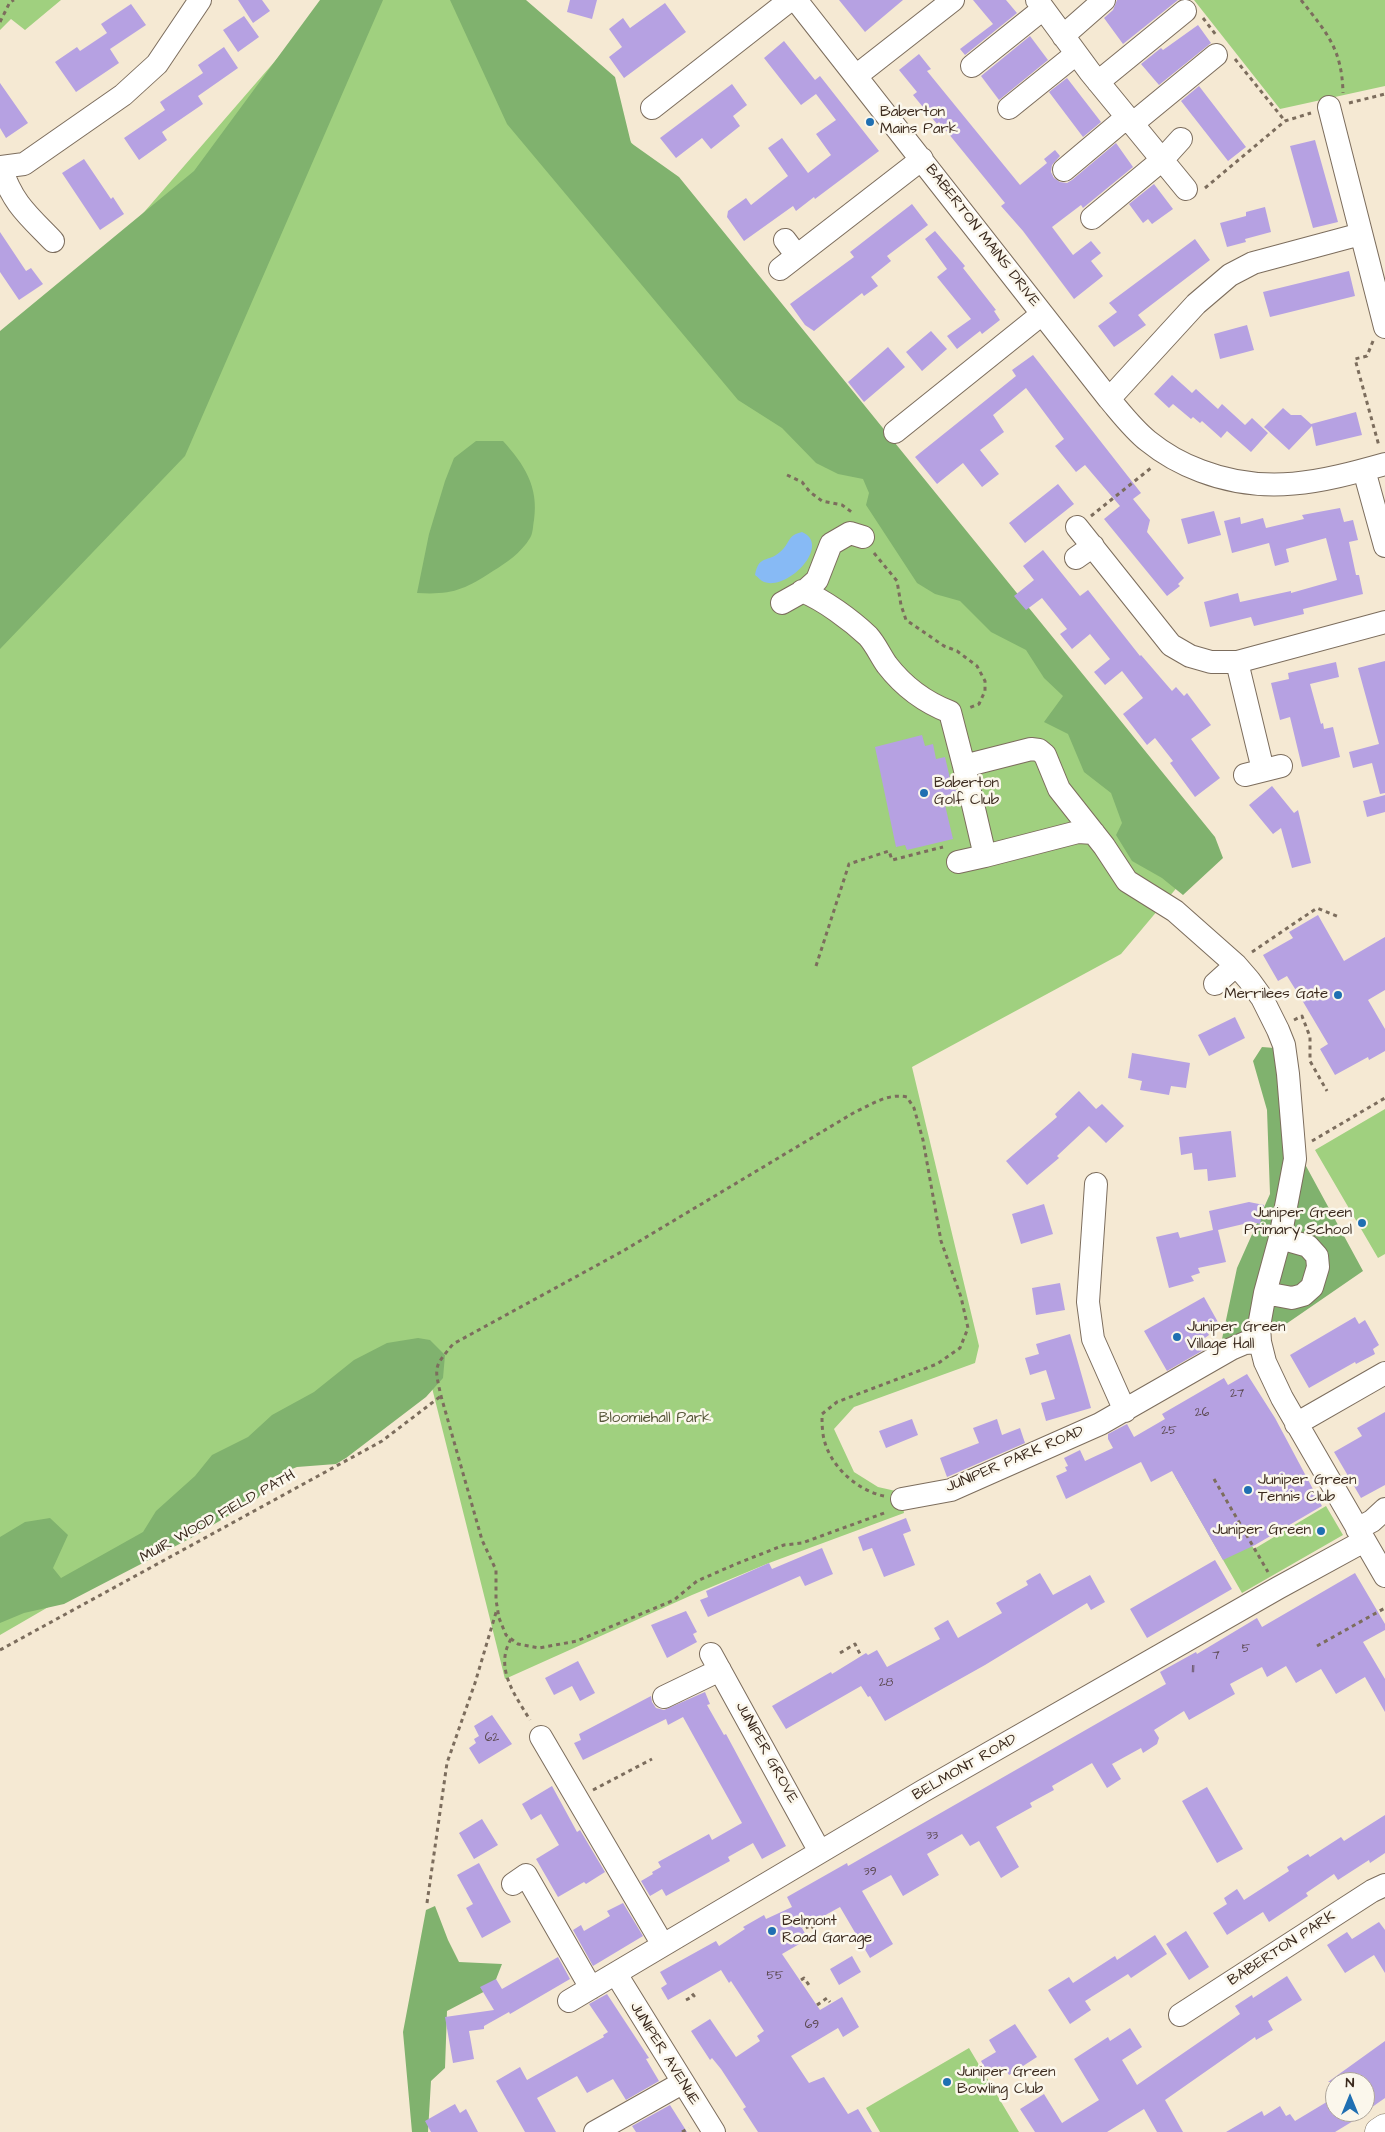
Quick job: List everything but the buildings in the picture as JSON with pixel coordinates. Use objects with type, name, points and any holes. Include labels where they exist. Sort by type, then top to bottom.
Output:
[{"type":"main road","points":[[1378,2132],[1385,2128]]},
{"type":"street","points":[[53,241],[18,205],[6,183],[1,168],[24,164],[123,95],[157,64],[200,0]]},
{"type":"street","points":[[657,97],[790,0]]},
{"type":"street","name":"BABERTON MAINS DRIVE","points":[[796,0],[922,158],[1109,399],[1133,427],[1167,455],[1218,478],[1249,484],[1286,486],[1313,482],[1378,466]]},
{"type":"street","points":[[856,76],[953,0]]},
{"type":"street","points":[[1063,36],[1104,0]]},
{"type":"street","points":[[972,66],[1040,5],[1098,82],[1186,190]]},
{"type":"street","points":[[1098,82],[1185,11]]},
{"type":"street","points":[[1009,108],[1076,54]]},
{"type":"street","points":[[1064,170],[1216,55]]},
{"type":"street","points":[[1336,106],[1379,324]]},
{"type":"street","points":[[1092,218],[1162,160],[1182,139]]},
{"type":"street","name":"BABERTON MAINS DRIVE","points":[[787,255],[922,158]]},
{"type":"street","points":[[1109,399],[1196,304],[1230,274],[1253,263],[1361,234]]},
{"type":"street","name":"BABERTON MAINS DRIVE","points":[[902,418],[1042,314]]},
{"type":"street","points":[[1378,466],[1385,546]]},
{"type":"street","points":[[1077,527],[1085,552],[1170,645],[1190,656],[1211,662],[1237,662],[1385,622]]},
{"type":"street","points":[[782,603],[812,590],[831,544],[850,533],[863,537]]},
{"type":"street","points":[[812,590],[867,636],[878,648],[885,662],[909,689],[950,712],[985,856]]},
{"type":"street","points":[[1237,662],[1263,770]]},
{"type":"street","points":[[964,766],[1031,748],[1039,750],[1045,755],[1059,789],[1094,833],[1127,881],[1175,911],[1194,927],[1236,965],[1262,998],[1284,1044],[1295,1159],[1280,1238],[1265,1293],[1259,1326],[1260,1342],[1265,1362],[1296,1424],[1385,1576]]},
{"type":"street","points":[[958,862],[1078,832],[1094,833]]},
{"type":"street","points":[[1216,984],[1236,965]]},
{"type":"street","points":[[1096,1184],[1088,1302],[1093,1338],[1126,1410]]},
{"type":"street","points":[[1265,1293],[1292,1298],[1303,1295],[1312,1287],[1318,1266],[1317,1256],[1308,1246],[1280,1238]]},
{"type":"street","name":"JUNIPER PARK ROAD","points":[[897,1498],[951,1490],[1100,1424],[1231,1349],[1245,1343],[1260,1342]]},
{"type":"street","points":[[1296,1424],[1385,1373]]},
{"type":"street","name":"BELMONT ROAD","points":[[569,2001],[820,1852],[1278,1588],[1361,1535],[1372,1521],[1385,1510]]},
{"type":"street","name":"JUNIPER GROVE","points":[[664,1697],[716,1662],[820,1852]]},
{"type":"street","points":[[541,1737],[663,1945]]},
{"type":"street","points":[[513,1884],[526,1875],[591,1988]]},
{"type":"street","name":"BABERTON PARK","points":[[1180,2015],[1372,1891],[1385,1885]]},
{"type":"street","name":"JUNIPER AVENUE","points":[[616,1974],[714,2132]]},
{"type":"street","points":[[595,2132],[682,2083]]},
{"type":"path","points":[[0,22],[10,2],[14,0]]},
{"type":"path","points":[[1301,0],[1332,41],[1342,71],[1336,106]]},
{"type":"path","points":[[1186,190],[1201,191],[1285,121],[1385,94]]},
{"type":"path","points":[[1378,466],[1355,359],[1366,356],[1379,324]]},
{"type":"path","points":[[1077,527],[1167,455]]},
{"type":"path","points":[[787,475],[802,482],[810,492],[822,501],[842,504],[850,508],[861,523],[863,537],[897,581],[906,620],[978,666],[985,681],[985,691],[979,704],[950,712]]},
{"type":"path","points":[[816,966],[849,864],[889,851],[892,860],[953,845],[958,862]]},
{"type":"path","points":[[1236,965],[1263,942],[1317,908],[1339,917]]},
{"type":"path","points":[[1302,1016],[1310,1037],[1310,1061],[1328,1091]]},
{"type":"path","points":[[898,1095],[907,1097],[914,1108],[923,1140],[941,1241],[961,1297],[968,1328],[960,1348],[937,1364],[837,1402],[822,1414],[823,1436],[834,1462],[854,1483],[880,1495],[897,1498],[889,1511],[882,1515],[802,1543],[784,1545],[736,1564],[697,1581],[674,1600],[577,1641],[539,1648],[518,1644],[506,1636],[498,1608],[496,1570],[482,1540],[441,1396],[436,1374],[437,1364],[453,1344],[623,1251],[855,1112],[886,1097],[898,1095]]},
{"type":"path","points":[[1295,1146],[1314,1140],[1385,1098]]},
{"type":"path","name":"MUIR WOOD FIELD PATH","points":[[0,1650],[382,1441],[441,1396]]},
{"type":"path","points":[[1214,1479],[1268,1570]]},
{"type":"path","points":[[427,1903],[447,1763],[475,1683],[498,1608]]},
{"type":"path","points":[[1317,1646],[1385,1608]]},
{"type":"path","points":[[511,1639],[505,1648],[504,1669],[508,1684],[541,1737]]},
{"type":"path","points":[[840,1653],[855,1644],[860,1654]]},
{"type":"path","points":[[577,1798],[652,1759]]},
{"type":"path","points":[[806,1925],[808,1929],[815,1926]]},
{"type":"path","points":[[801,1980],[804,1978],[809,1985]]},
{"type":"path","points":[[686,2000],[694,1996],[690,1991]]},
{"type":"path","points":[[817,2005],[827,1998],[830,2002]]},
{"type":"green space","points":[[0,0],[61,0],[25,30],[11,19],[0,30]]},
{"type":"green space","points":[[320,0],[383,0],[185,456],[0,649],[0,331],[194,171]]},
{"type":"green space","name":"Bloomiehall Park","points":[[328,0],[514,0],[1211,847],[1121,954],[912,1067],[979,1346],[975,1363],[854,1407],[834,1429],[854,1472],[878,1487],[900,1492],[904,1513],[769,1563],[692,1595],[505,1679],[422,1348],[423,1390],[0,1635],[0,354],[67,301]]},
{"type":"green space","points":[[450,0],[526,0],[615,77],[631,143],[679,177],[1215,837],[1223,858],[1183,895],[1162,878],[1132,861],[1116,835],[1122,823],[1111,793],[1084,772],[1068,734],[1044,722],[1063,696],[1044,678],[1026,650],[991,632],[960,601],[935,594],[917,583],[866,505],[869,493],[863,479],[838,474],[816,463],[782,428],[738,400],[507,124]]},
{"type":"green space","points":[[1194,0],[1385,0],[1385,86],[1280,109]]},
{"type":"green space","points":[[476,441],[503,441],[523,467],[532,487],[534,497],[535,508],[531,536],[513,557],[474,583],[449,592],[417,593],[429,534],[445,481],[454,458]]},
{"type":"green space","points":[[1262,1047],[1287,1049],[1306,1166],[1363,1271],[1273,1333],[1222,1339],[1237,1268],[1270,1194],[1267,1110],[1253,1061]]},
{"type":"green space","name":"Juniper Green Primary School","points":[[1385,1109],[1385,1254],[1378,1258],[1315,1150]]},
{"type":"green space","points":[[418,1338],[430,1340],[445,1355],[443,1378],[426,1397],[346,1458],[336,1464],[297,1467],[282,1473],[272,1478],[258,1498],[191,1538],[64,1604],[24,1613],[0,1623],[0,1537],[25,1522],[50,1518],[68,1535],[53,1568],[61,1578],[143,1532],[156,1511],[195,1476],[212,1455],[248,1437],[272,1415],[314,1392],[354,1360],[387,1343]]},
{"type":"green space","points":[[1201,1461],[1254,1549],[1326,1506],[1343,1535],[1242,1593],[1175,1476]]},
{"type":"green space","points":[[435,1906],[459,1962],[502,1964],[493,1987],[447,2011],[445,2068],[431,2081],[428,2132],[412,2132],[403,2032],[426,1910]]},
{"type":"green space","name":"Juniper Green Bowling Club","points":[[969,2048],[1019,2132],[880,2132],[866,2108]]},
{"type":"water","points":[[802,532],[810,538],[812,547],[803,565],[794,574],[774,583],[764,582],[755,575],[762,561],[776,555],[794,535]]},
{"type":"place","name":"Baberton Mains Park","points":[[870,122]]},
{"type":"place","name":"Baberton Golf Club","points":[[924,793]]},
{"type":"place","name":"Merrilees Gate","points":[[1338,995]]},
{"type":"place","name":"Juniper Green Primary School","points":[[1362,1223]]},
{"type":"place","name":"Juniper Green Village Hall","points":[[1177,1337]]},
{"type":"place","name":"Juniper Green Tennis Club","points":[[1248,1490]]},
{"type":"place","name":"Juniper Green","points":[[1321,1531]]},
{"type":"place","name":"Belmont Road Garage","points":[[772,1931]]},
{"type":"place","name":"Juniper Green Bowling Club","points":[[947,2082]]}]
